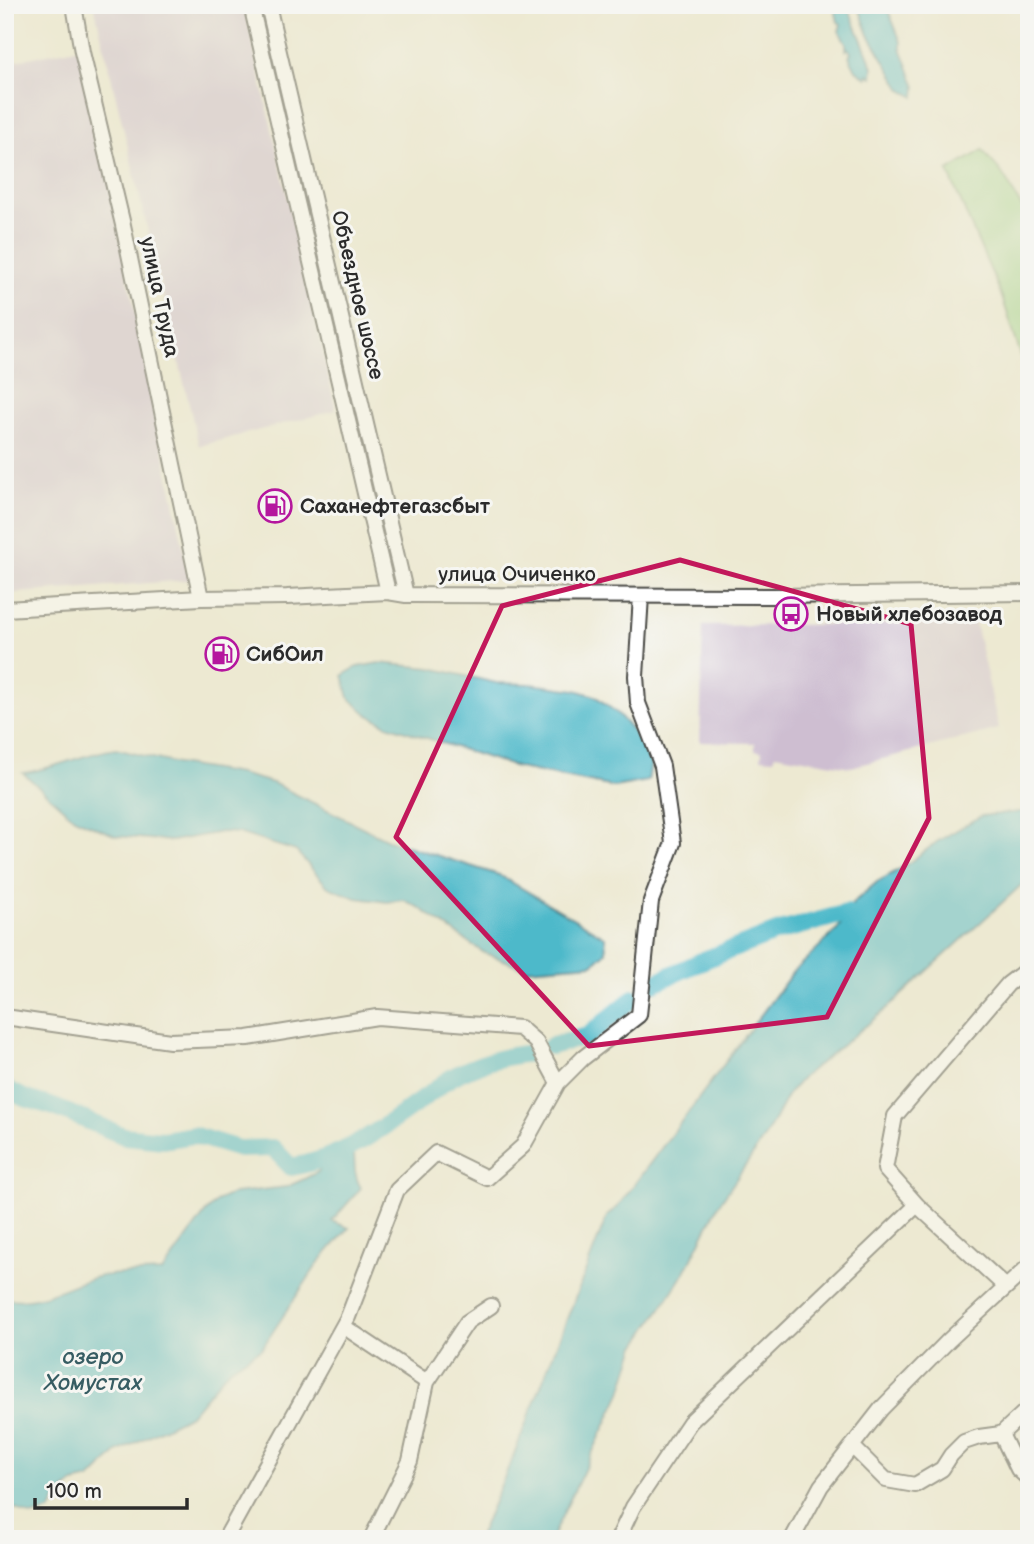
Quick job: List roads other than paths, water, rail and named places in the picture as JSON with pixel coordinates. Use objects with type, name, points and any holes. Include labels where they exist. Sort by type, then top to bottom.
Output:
[{"type":"street","name":"улица Труда","points":[[74,5],[201,597]]},
{"type":"street","name":"Объездное шоссе","points":[[251,5],[388,592]]},
{"type":"street","name":"Объездное шоссе","points":[[268,5],[406,595]]},
{"type":"street","name":"улица Очиченко","points":[[5,609],[201,597],[287,597],[388,592],[406,595],[641,596],[1029,593]]},
{"type":"street","points":[[225,1539],[343,1326],[397,1190],[436,1153],[487,1178],[523,1146],[558,1083],[583,1058],[639,1016],[651,901],[673,843],[662,766],[638,703],[636,676],[641,596]]},
{"type":"street","points":[[1006,1287],[917,1205],[885,1169],[895,1116],[1008,984],[1029,968]]},
{"type":"street","points":[[5,1017],[170,1041],[248,1038],[377,1017],[520,1028],[536,1042],[558,1083]]},
{"type":"street","points":[[618,1539],[633,1507],[690,1422],[917,1205]]},
{"type":"street","points":[[792,1539],[821,1486],[881,1409],[949,1340],[1029,1266]]},
{"type":"street","points":[[371,1539],[410,1461],[427,1382],[467,1322],[491,1307]]},
{"type":"street","points":[[343,1326],[427,1382]]},
{"type":"street","points":[[852,1446],[886,1480],[915,1485],[942,1469],[964,1442],[1001,1434],[1029,1408]]},
{"type":"street","points":[[1001,1434],[1018,1469],[1029,1479]]},
{"type":"water","points":[[834,5],[847,5],[873,67],[872,77],[868,74],[867,78],[856,70],[849,56],[851,53],[848,48],[846,50],[846,43],[839,31],[841,24],[838,22]]},
{"type":"water","points":[[858,5],[886,5],[916,87],[915,97],[902,90],[869,35]]},
{"type":"water","points":[[379,663],[431,668],[496,683],[576,690],[595,696],[618,714],[644,743],[651,764],[648,781],[614,787],[519,768],[387,725],[367,714],[349,698],[343,675],[357,667]]},
{"type":"water","points":[[116,749],[273,783],[388,840],[499,875],[605,937],[606,952],[593,964],[526,969],[483,952],[404,900],[387,902],[356,898],[328,887],[296,851],[238,833],[222,832],[171,841],[116,836],[74,818],[23,773]]},
{"type":"water","points":[[1029,811],[1029,878],[884,1011],[803,1077],[788,1094],[766,1135],[718,1206],[686,1270],[635,1348],[621,1393],[551,1539],[478,1539],[607,1216],[618,1206],[793,972],[837,930],[853,903],[877,882],[981,816]]},
{"type":"water","name":"озеро Хомустах","points":[[353,1146],[355,1172],[361,1188],[332,1221],[349,1228],[319,1262],[262,1348],[229,1369],[190,1415],[117,1452],[90,1479],[74,1483],[60,1494],[50,1511],[32,1516],[14,1508],[5,1509],[5,1298],[30,1299],[101,1276],[162,1272],[206,1212],[218,1200],[234,1193],[286,1187],[318,1172],[336,1148]]},
{"type":"waterway","points":[[654,983],[777,932],[847,913]]},
{"type":"waterway","points":[[551,1046],[588,1036],[634,998]]},
{"type":"waterway","points":[[5,1088],[24,1098],[54,1107],[124,1136],[163,1140],[193,1135],[239,1149],[273,1148],[291,1167],[345,1150],[463,1071],[492,1061],[531,1053]]},
{"type":"place","name":"Саханефтегазсбыт","points":[[275,506]]},
{"type":"place","name":"Новый хлебозавод","points":[[791,614]]},
{"type":"place","name":"СибОил","points":[[222,654]]}]
